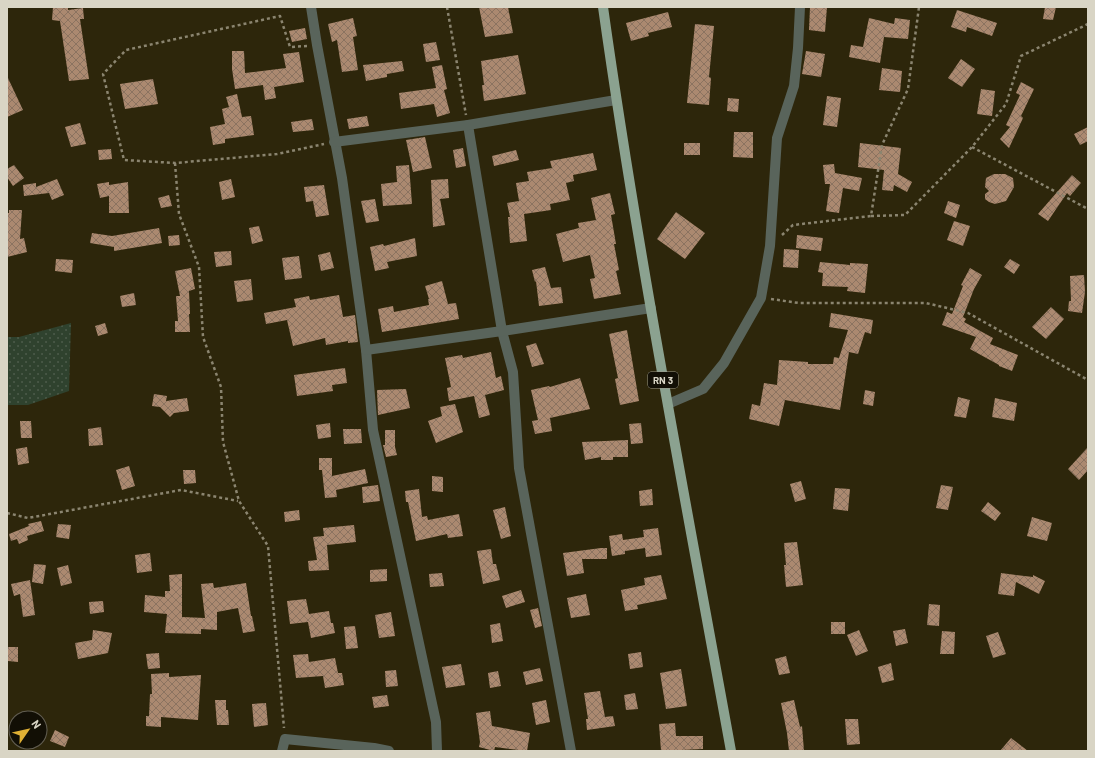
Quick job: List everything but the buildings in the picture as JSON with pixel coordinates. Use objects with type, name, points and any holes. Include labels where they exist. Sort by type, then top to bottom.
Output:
[{"type":"main road","name":"RN 3","points":[[603,7],[616,100],[651,308],[731,751]]},
{"type":"street","points":[[311,7],[334,142],[342,178],[366,350],[373,430],[436,722],[437,751]]},
{"type":"street","points":[[668,404],[703,388],[724,363],[761,298],[770,246],[777,138],[794,86],[800,7]]},
{"type":"street","points":[[334,142],[468,125],[616,100]]},
{"type":"street","points":[[468,125],[502,331],[513,372],[519,468],[572,751]]},
{"type":"street","points":[[366,350],[651,308]]},
{"type":"street","points":[[282,751],[285,738],[389,751]]},
{"type":"path","points":[[447,7],[468,125]]},
{"type":"path","points":[[871,216],[882,145],[908,89],[919,7]]},
{"type":"path","points":[[317,46],[290,46],[280,16],[126,50],[103,74],[124,160],[175,163],[277,154],[334,142]]},
{"type":"path","points":[[770,246],[794,224],[871,216],[905,215],[972,146],[1006,104],[1021,56],[1088,24]]},
{"type":"path","points":[[972,146],[1088,209]]},
{"type":"path","points":[[175,163],[179,214],[199,267],[203,337],[221,387],[223,442],[238,501],[268,546],[285,738]]},
{"type":"path","points":[[761,298],[799,303],[926,303],[968,313],[1088,380]]},
{"type":"path","points":[[7,514],[28,518],[181,490],[238,501]]},
{"type":"green space","points":[[71,323],[69,391],[28,405],[7,405],[7,337],[19,337]]}]
